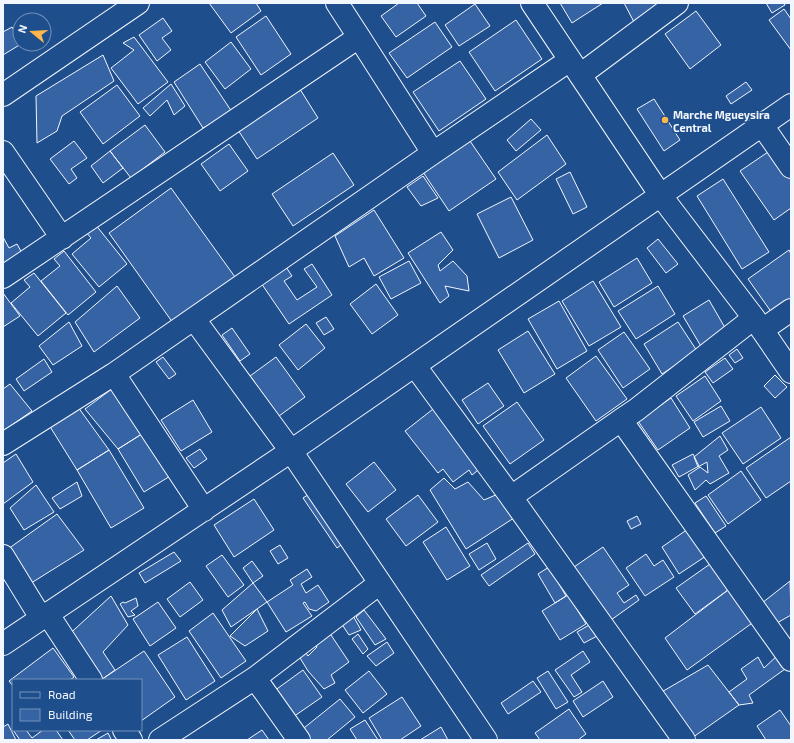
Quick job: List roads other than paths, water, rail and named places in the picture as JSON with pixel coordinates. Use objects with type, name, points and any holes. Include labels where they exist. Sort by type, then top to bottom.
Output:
[{"type":"street","points":[[3,95],[138,3]]},
{"type":"street","points":[[337,3],[433,153]]},
{"type":"street","points":[[532,3],[661,196],[758,324],[791,372]]},
{"type":"street","points":[[3,444],[114,374],[433,153],[575,68],[676,3]]},
{"type":"street","points":[[3,277],[359,37]]},
{"type":"street","points":[[3,644],[291,452],[791,105]]},
{"type":"street","points":[[762,125],[791,167]]},
{"type":"street","points":[[3,152],[62,238]]},
{"type":"street","points":[[511,497],[758,324],[791,310]]},
{"type":"street","points":[[194,319],[291,452],[486,740]]},
{"type":"street","points":[[415,366],[511,497],[684,740]]},
{"type":"street","points":[[114,374],[204,510]]},
{"type":"street","points":[[621,420],[791,660]]},
{"type":"street","points":[[3,556],[44,616],[90,679]]},
{"type":"street","points":[[160,740],[255,678],[380,583]]},
{"type":"street","points":[[255,678],[299,740]]},
{"type":"street","points":[[125,731],[131,740]]},
{"type":"place","name":"Marche Mgueysira Central","points":[[665,120]]}]
